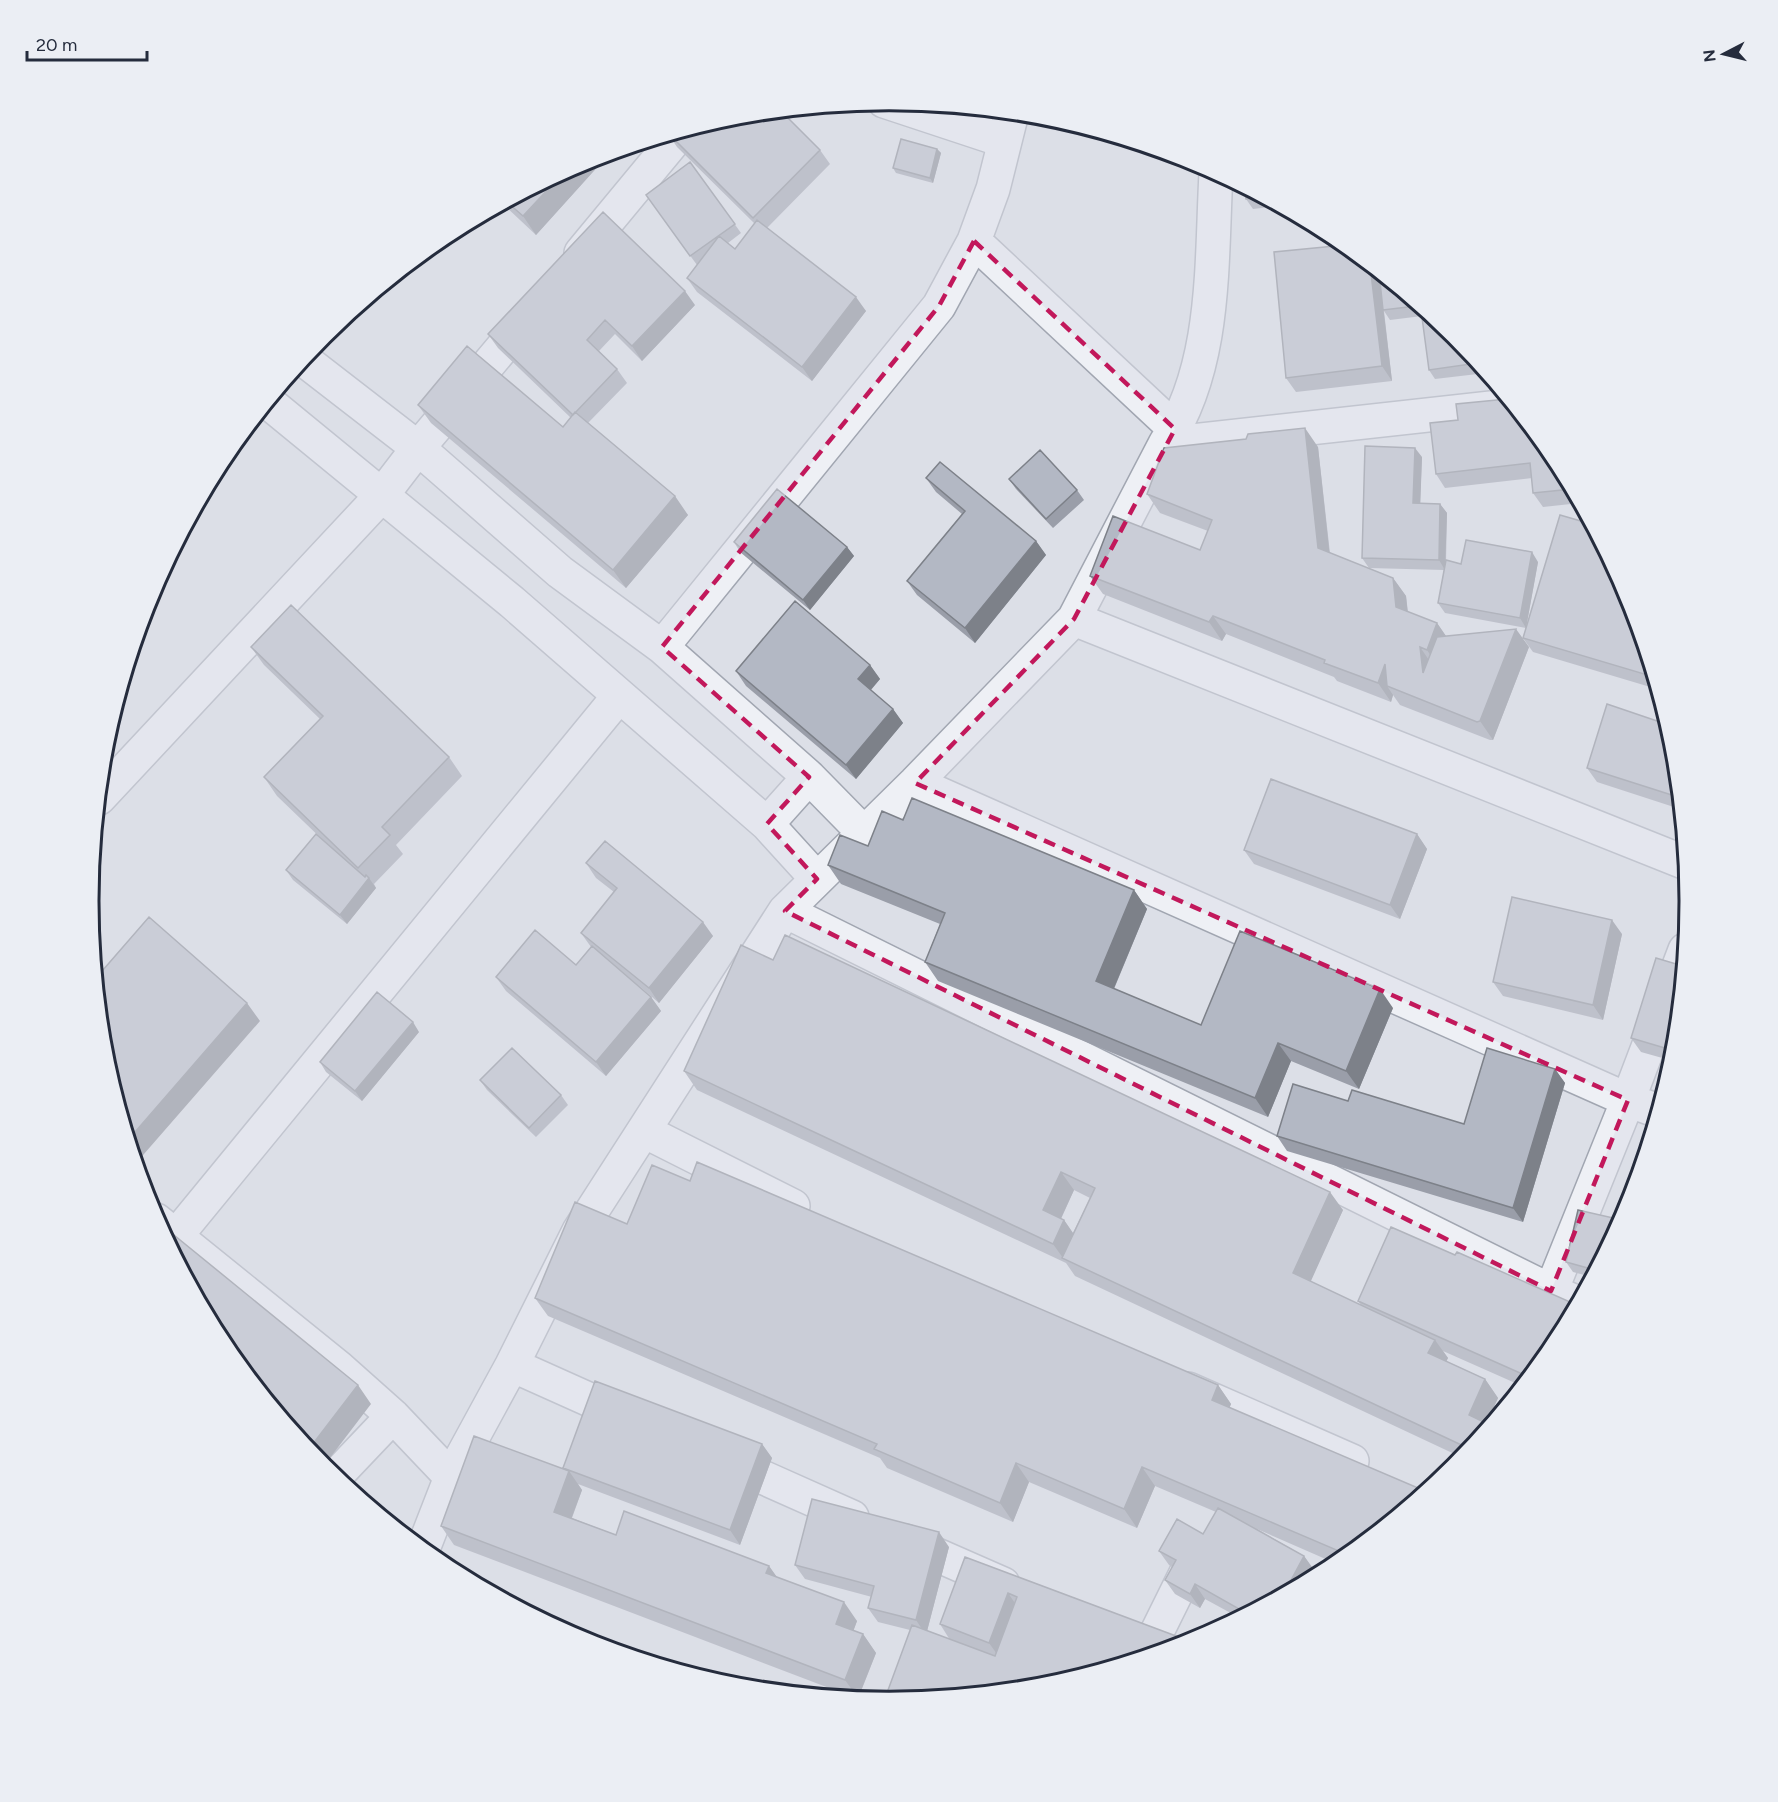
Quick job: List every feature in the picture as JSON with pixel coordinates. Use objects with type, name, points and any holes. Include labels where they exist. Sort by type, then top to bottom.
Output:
[{"type":"street","points":[[662,647],[939,306],[974,241],[993,189],[1008,127],[941,113]]},
{"type":"street","points":[[107,789],[382,495],[418,448],[673,142]]},
{"type":"street","points":[[426,1541],[451,1477],[512,1365],[579,1231],[785,911],[915,783],[1074,619],[1170,436],[1197,377],[1209,306],[1216,182]]},
{"type":"street","points":[[974,241],[1170,436]]},
{"type":"street","points":[[310,364],[418,448],[560,572],[662,647],[809,777],[863,832]]},
{"type":"street","points":[[273,406],[512,602],[767,824],[817,879]]},
{"type":"street","points":[[1170,436],[1504,406]]},
{"type":"street","points":[[1074,619],[1677,860]]},
{"type":"street","points":[[169,1225],[619,696]]},
{"type":"street","points":[[767,824],[809,777]]},
{"type":"street","points":[[915,783],[1643,1105]]},
{"type":"street","points":[[785,911],[1564,1297],[1643,1105],[1673,995]]},
{"type":"street","points":[[644,1131],[821,1220]]},
{"type":"street","points":[[173,1233],[338,1367],[393,1416],[451,1477]]},
{"type":"street","points":[[512,1365],[652,1428]]},
{"type":"street","points":[[1164,1378],[1381,1473]]},
{"type":"street","points":[[341,1470],[393,1416]]},
{"type":"street","points":[[1246,1452],[1262,1421]]},
{"type":"street","points":[[695,1447],[981,1588],[1031,1594]]},
{"type":"street","points":[[1152,1640],[1210,1526]]},
{"type":"highlighted area","points":[[974,241],[1175,429],[1074,619],[915,783],[1628,1100],[1551,1291],[785,911],[817,879],[767,824],[809,777],[662,647],[939,306]]},
{"type":"building","points":[[788,118],[820,150],[753,218],[676,141],[735,126]]},
{"type":"building","points":[[901,139],[937,149],[930,178],[893,168]]},
{"type":"building","points":[[690,162],[735,224],[690,256],[646,195]]},
{"type":"building","points":[[549,188],[523,216],[513,207]]},
{"type":"building","points":[[603,212],[685,291],[632,346],[605,320],[587,340],[617,369],[573,415],[488,334]]},
{"type":"building","points":[[757,220],[856,297],[802,367],[687,278],[719,236],[735,249]]},
{"type":"building","points":[[1331,246],[1371,275],[1382,366],[1286,378],[1274,252]]},
{"type":"building","points":[[1380,282],[1410,307],[1383,310]]},
{"type":"building","points":[[1422,318],[1469,364],[1429,370]]},
{"type":"building","points":[[467,346],[563,427],[575,412],[675,496],[613,570],[418,405]]},
{"type":"building","points":[[1499,400],[1546,462],[1563,490],[1533,493],[1530,463],[1436,474],[1430,423],[1458,420],[1456,404]]},
{"type":"building","points":[[1305,428],[1318,548],[1393,578],[1396,607],[1437,623],[1427,650],[1420,647],[1423,673],[1437,637],[1516,629],[1480,721],[1477,722],[1387,686],[1385,664],[1378,683],[1213,616],[1209,622],[1090,576],[1113,516],[1200,550],[1212,520],[1147,494],[1164,448],[1246,439],[1248,434]]},
{"type":"building","points":[[1365,446],[1415,448],[1413,503],[1440,504],[1439,560],[1362,558]]},
{"type":"building","points":[[1040,450],[1077,490],[1046,519],[1009,479]]},
{"type":"building","points":[[940,462],[1036,541],[965,628],[907,581],[965,511],[926,478]]},
{"type":"building","points":[[777,489],[847,547],[803,600],[734,542]]},
{"type":"building","points":[[1560,515],[1581,521],[1619,599],[1645,674],[1523,638]]},
{"type":"building","points":[[1466,540],[1532,552],[1520,618],[1438,603],[1446,560],[1461,564]]},
{"type":"building","points":[[795,601],[870,665],[858,679],[893,709],[846,765],[736,671]]},
{"type":"building","points":[[291,605],[449,757],[382,827],[390,835],[358,868],[264,777],[323,716],[251,647]]},
{"type":"building","points":[[1607,704],[1658,721],[1672,795],[1587,768]]},
{"type":"building","points":[[1271,779],[1417,834],[1390,905],[1244,850]]},
{"type":"building","points":[[912,798],[1134,890],[1096,981],[1201,1025],[1240,931],[1380,989],[1346,1071],[1278,1043],[1255,1098],[925,962],[945,913],[828,865],[840,835],[868,846],[882,811],[903,820]]},
{"type":"building","points":[[316,834],[369,878],[340,915],[286,870]]},
{"type":"building","points":[[605,841],[703,922],[649,988],[581,933],[617,888],[586,863]]},
{"type":"building","points":[[1512,897],[1612,920],[1593,1005],[1493,982]]},
{"type":"building","points":[[149,917],[247,1003],[134,1133],[114,1055],[103,970]]},
{"type":"building","points":[[535,930],[576,965],[592,946],[651,997],[596,1062],[496,977]]},
{"type":"building","points":[[785,935],[1330,1192],[1293,1273],[1435,1340],[1428,1353],[1485,1379],[1469,1415],[1483,1422],[1462,1445],[1062,1258],[1095,1188],[1061,1172],[1043,1210],[1064,1220],[1053,1244],[684,1071],[741,945],[773,960]]},
{"type":"building","points":[[1656,958],[1676,964],[1665,1048],[1631,1038]]},
{"type":"building","points":[[377,992],[413,1022],[355,1091],[320,1062]]},
{"type":"building","points":[[512,1048],[561,1095],[529,1128],[480,1080]]},
{"type":"building","points":[[1487,1048],[1555,1069],[1513,1208],[1277,1136],[1293,1084],[1348,1101],[1352,1090],[1464,1124]]},
{"type":"building","points":[[697,1162],[1218,1385],[1212,1400],[1418,1488],[1370,1528],[1338,1551],[1142,1467],[1124,1509],[1016,1463],[1000,1503],[874,1449],[877,1444],[535,1298],[575,1202],[627,1224],[652,1165],[690,1181]]},
{"type":"building","points":[[1578,1210],[1612,1218],[1588,1268],[1566,1262]]},
{"type":"building","points":[[1391,1227],[1455,1255],[1457,1252],[1570,1302],[1522,1374],[1358,1301]]},
{"type":"building","points":[[173,1234],[358,1385],[314,1443],[262,1382],[232,1340],[205,1296]]},
{"type":"building","points":[[595,1381],[762,1444],[730,1530],[563,1468]]},
{"type":"building","points":[[474,1436],[569,1471],[554,1512],[616,1535],[624,1511],[769,1566],[766,1573],[844,1602],[836,1624],[863,1634],[845,1680],[441,1526]]},
{"type":"building","points":[[812,1499],[939,1532],[916,1620],[868,1608],[874,1586],[795,1565]]},
{"type":"building","points":[[1218,1508],[1304,1556],[1290,1581],[1239,1609],[1195,1584],[1190,1594],[1165,1580],[1176,1560],[1159,1551],[1177,1519],[1203,1534]]},
{"type":"building","points":[[965,1557],[1177,1636],[1093,1664],[1043,1676],[941,1689],[888,1691],[912,1625],[995,1656],[1017,1597],[1008,1593],[989,1643],[940,1624]]}]
